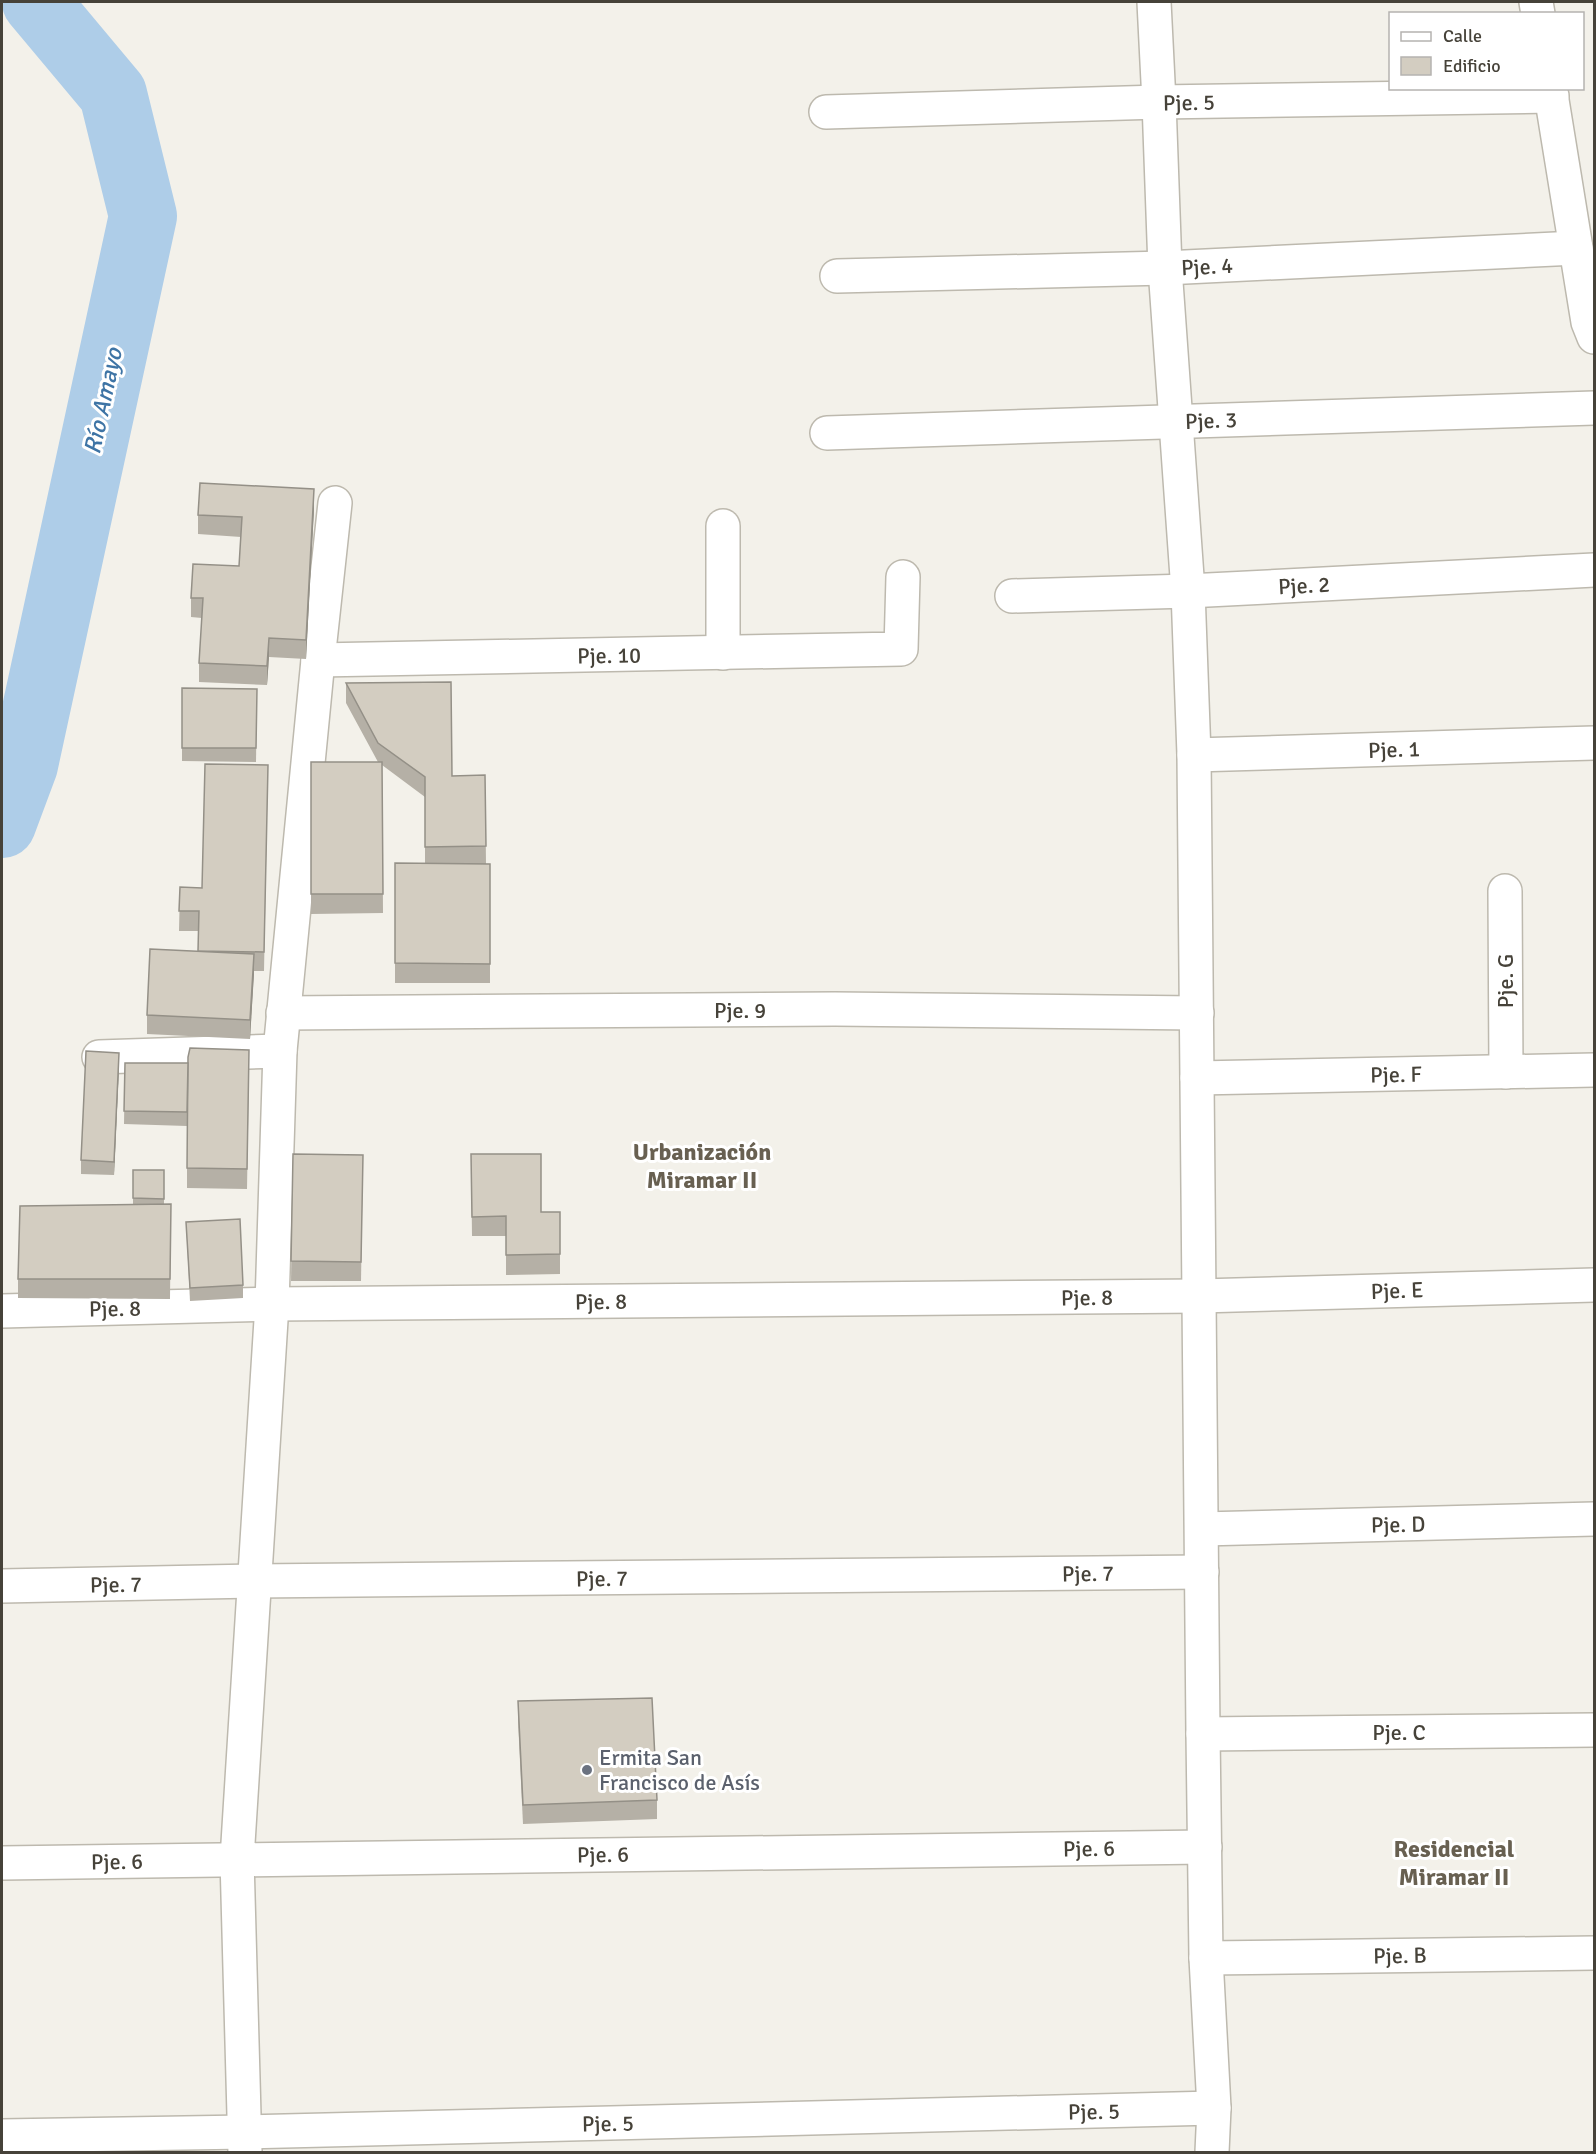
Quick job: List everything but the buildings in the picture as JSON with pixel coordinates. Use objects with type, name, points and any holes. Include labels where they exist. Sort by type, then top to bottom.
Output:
[{"type":"street","points":[[1154,2],[1160,102],[1165,268],[1188,591],[1194,755],[1203,1734],[1206,1958],[1214,2108],[1212,2152]]},
{"type":"street","points":[[1551,92],[1588,322],[1594,337]]},
{"type":"street","name":"Pje. 5","points":[[826,112],[1551,92]]},
{"type":"street","name":"Pje. 4","points":[[837,276],[1165,268],[1576,248]]},
{"type":"street","name":"Pje. 3","points":[[827,433],[1594,408]]},
{"type":"street","points":[[245,2142],[237,1859],[272,1304],[280,1051],[335,503]]},
{"type":"street","points":[[723,526],[723,653]]},
{"type":"street","name":"Pje. 2","points":[[1012,596],[1188,591],[1594,570]]},
{"type":"street","name":"Pje. 10","points":[[318,660],[901,649],[903,577]]},
{"type":"street","name":"Pje. 1","points":[[1194,755],[1594,743]]},
{"type":"street","name":"Pje. G","points":[[1505,891],[1506,1072]]},
{"type":"street","name":"Pje. 9","points":[[283,1013],[835,1009],[1197,1013]]},
{"type":"street","points":[[99,1057],[280,1051]]},
{"type":"street","name":"Pje. F","points":[[1197,1078],[1594,1070]]},
{"type":"street","name":"Pje. E","points":[[1200,1296],[1594,1285]]},
{"type":"street","name":"Pje. 8","points":[[2,1311],[272,1304],[1200,1296]]},
{"type":"street","name":"Pje. D","points":[[1202,1529],[1594,1519]]},
{"type":"street","name":"Pje. 7","points":[[2,1586],[255,1581],[1202,1572]]},
{"type":"street","name":"Pje. C","points":[[1203,1734],[1594,1730]]},
{"type":"street","name":"Pje. 6","points":[[2,1863],[1205,1847]]},
{"type":"street","name":"Pje. B","points":[[1206,1958],[1594,1953]]},
{"type":"street","name":"Pje. 5","points":[[2,2136],[245,2142],[1214,2108]]},
{"type":"waterway","name":"Río Amayo","points":[[2,824],[24,765],[143,216],[113,94],[36,2]]},
{"type":"place","name":"Ermita San Francisco de Asís","points":[[587,1770]]},
{"type":"district","name":"Urbanización Miramar II","points":[[702,1166]]},
{"type":"district","name":"Residencial Miramar II","points":[[1454,1863]]}]
